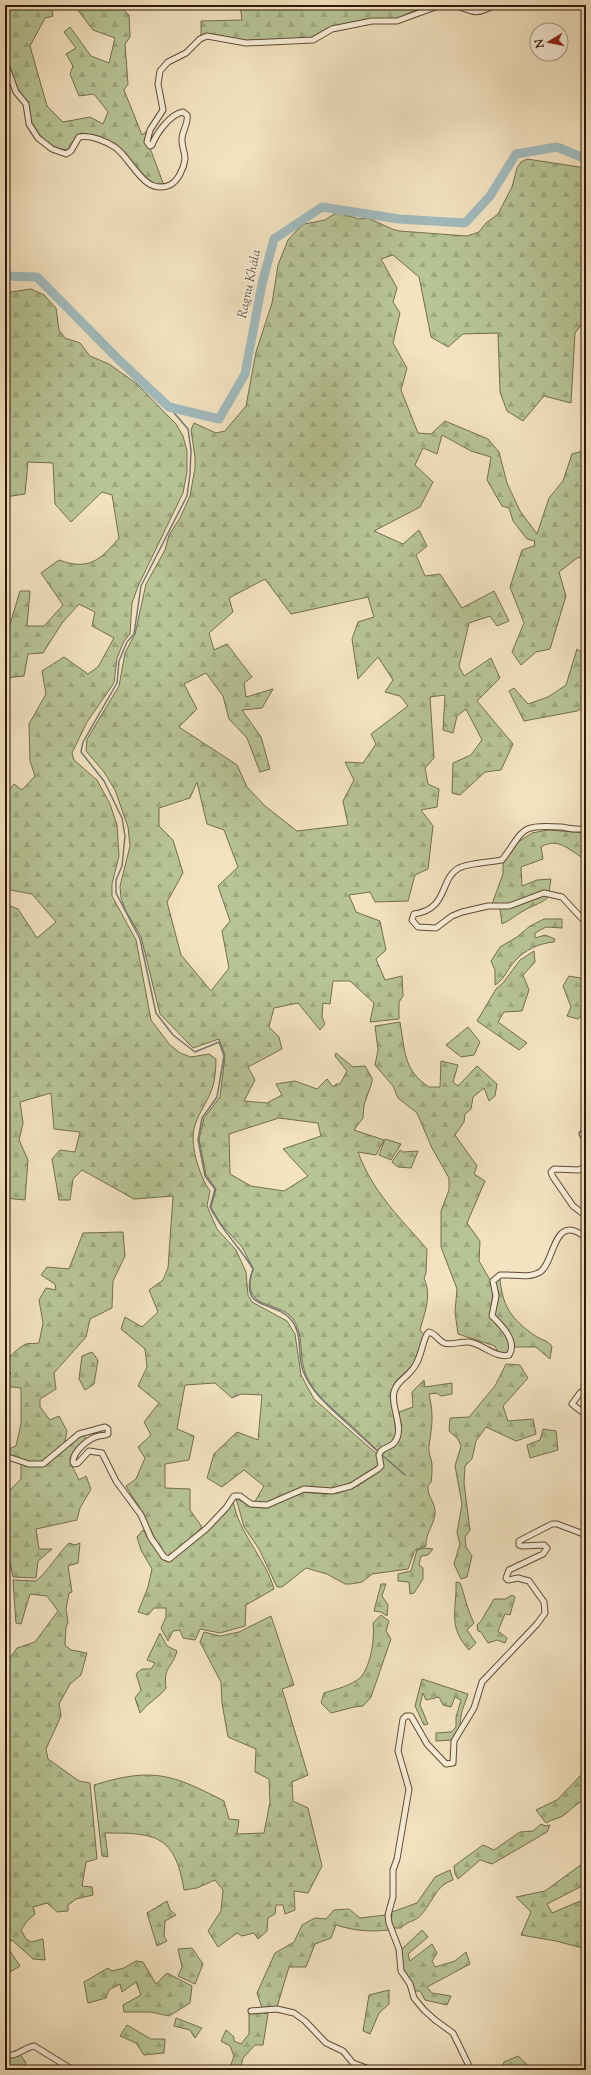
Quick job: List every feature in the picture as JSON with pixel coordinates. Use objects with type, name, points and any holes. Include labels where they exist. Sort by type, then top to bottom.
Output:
[{"type":"street","points":[[5,62],[16,92],[26,104],[29,124],[32,131],[46,145],[66,154],[71,151],[79,137],[90,137],[99,140],[116,149],[144,180],[154,187],[160,188],[172,184],[182,170],[185,160],[182,135],[188,123],[187,115],[183,112],[178,113],[161,131],[152,145],[150,146],[147,142],[150,130],[163,110],[158,77],[163,66],[186,53],[200,39],[207,36],[246,43],[312,40],[332,29],[372,22],[397,21],[441,5]]},
{"type":"street","points":[[448,5],[475,12],[487,10],[494,5]]},
{"type":"street","points":[[586,828],[528,827],[518,835],[502,860],[459,868],[451,877],[437,903],[426,911],[414,914],[412,920],[418,928],[436,928],[452,916],[462,912],[488,906],[509,906],[544,893],[562,897],[586,923]]},
{"type":"street","points":[[586,1133],[582,1134],[586,1141]]},
{"type":"street","points":[[586,1166],[579,1170],[554,1169],[551,1172],[573,1206],[586,1216]]},
{"type":"street","points":[[5,1456],[29,1464],[43,1464],[83,1432],[105,1427],[108,1429],[108,1434],[106,1436],[98,1436],[82,1446],[74,1456],[73,1462],[74,1464],[78,1463],[89,1451],[97,1450],[102,1452],[116,1481],[141,1515],[154,1543],[164,1557],[169,1559],[206,1529],[226,1508],[234,1496],[240,1496],[251,1504],[268,1505],[304,1489],[332,1491],[351,1486],[378,1469],[381,1466],[381,1451],[394,1444],[397,1436],[397,1413],[393,1399],[394,1391],[399,1381],[412,1371],[418,1362],[427,1334],[429,1332],[433,1333],[443,1343],[468,1342],[504,1357],[509,1355],[512,1351],[509,1339],[503,1328],[492,1316],[496,1296],[493,1281],[500,1275],[529,1276],[540,1273],[548,1262],[558,1237],[564,1232],[577,1232],[586,1238]]},
{"type":"street","points":[[586,1297],[586,1317]]},
{"type":"street","points":[[586,1389],[580,1393],[572,1404],[586,1415]]},
{"type":"street","points":[[471,2070],[453,2033],[429,2015],[414,1998],[410,1984],[401,1971],[399,1949],[389,1924],[388,1915],[393,1897],[393,1870],[397,1859],[409,1788],[398,1751],[398,1743],[403,1719],[406,1716],[410,1716],[420,1735],[432,1750],[446,1764],[453,1763],[454,1741],[474,1708],[482,1682],[537,1624],[545,1613],[544,1602],[529,1581],[518,1578],[508,1580],[506,1578],[509,1570],[543,1554],[547,1548],[544,1545],[522,1546],[519,1545],[518,1540],[552,1524],[557,1524],[586,1535]]},
{"type":"street","points":[[251,2010],[277,2009],[294,2013],[305,2021],[326,2043],[343,2051],[353,2063],[372,2070]]},
{"type":"street","points":[[5,2054],[14,2055],[27,2047],[34,2046],[73,2070]]},
{"type":"green space","points":[[5,5],[51,5],[53,16],[45,18],[30,46],[47,106],[63,122],[90,117],[103,124],[108,112],[94,94],[79,96],[70,74],[73,66],[66,54],[76,48],[64,32],[70,27],[91,56],[109,63],[115,38],[93,30],[74,5],[119,5],[129,15],[130,37],[125,44],[128,84],[124,90],[142,135],[147,131],[144,142],[150,148],[163,183],[158,185],[150,181],[128,156],[116,146],[96,136],[80,134],[76,136],[69,149],[62,149],[55,148],[37,134],[30,121],[5,58]]},
{"type":"green space","points":[[240,5],[433,5],[420,8],[396,19],[368,19],[330,27],[310,38],[248,41],[212,34],[201,35],[201,21],[242,20]]},
{"type":"green space","points":[[527,159],[586,168],[586,318],[575,333],[571,403],[544,396],[523,421],[507,411],[500,392],[498,333],[463,334],[448,347],[431,337],[419,277],[393,255],[381,259],[397,288],[393,302],[400,313],[393,343],[407,368],[401,390],[418,433],[431,434],[445,421],[488,439],[499,452],[507,483],[520,511],[537,534],[549,498],[563,481],[572,454],[586,450],[586,556],[577,558],[559,572],[566,596],[550,649],[536,652],[521,665],[512,652],[524,623],[510,587],[522,550],[534,546],[535,541],[527,539],[513,521],[509,508],[502,506],[487,480],[491,457],[471,451],[442,435],[437,454],[423,448],[415,465],[433,482],[420,507],[374,531],[403,544],[419,530],[427,546],[416,555],[425,576],[440,574],[462,608],[494,591],[509,621],[497,626],[490,616],[469,623],[459,666],[464,676],[491,658],[500,678],[477,701],[513,744],[501,770],[485,772],[460,795],[452,793],[453,763],[471,755],[482,740],[466,709],[457,716],[453,733],[443,730],[445,695],[430,697],[434,758],[425,768],[428,784],[439,789],[437,807],[421,810],[433,826],[428,869],[415,875],[408,901],[375,902],[370,892],[349,895],[356,912],[380,921],[386,950],[376,959],[385,980],[402,976],[403,996],[399,1002],[399,1019],[370,1022],[374,1003],[350,981],[333,981],[330,1004],[323,1003],[322,1017],[325,1024],[320,1030],[298,1003],[274,1008],[269,1027],[279,1037],[282,1049],[248,1067],[255,1080],[244,1101],[267,1103],[282,1095],[276,1084],[295,1081],[317,1089],[327,1079],[333,1087],[336,1084],[340,1084],[347,1071],[335,1056],[336,1053],[353,1067],[365,1066],[372,1078],[364,1105],[363,1118],[354,1130],[384,1140],[376,1155],[358,1152],[379,1192],[427,1249],[426,1273],[424,1278],[428,1297],[420,1330],[424,1335],[416,1362],[396,1381],[393,1392],[396,1437],[379,1452],[354,1427],[330,1407],[311,1385],[304,1369],[299,1331],[293,1319],[287,1313],[256,1299],[251,1292],[250,1282],[253,1268],[242,1247],[220,1223],[211,1207],[216,1189],[206,1175],[199,1139],[204,1118],[220,1097],[225,1055],[219,1039],[193,1048],[160,1014],[141,937],[126,911],[121,898],[120,886],[130,846],[128,827],[115,790],[104,772],[86,751],[87,739],[119,686],[125,653],[135,634],[146,584],[165,550],[169,535],[180,518],[190,496],[195,468],[191,430],[194,423],[216,433],[225,431],[246,406],[256,352],[272,303],[278,265],[288,240],[304,224],[325,220],[334,214],[340,213],[359,219],[368,218],[399,231],[467,236],[479,232],[486,223],[498,214],[512,187],[517,168],[521,162]],"holes":[[[265,579],[291,614],[368,597],[374,617],[358,622],[352,639],[358,679],[378,657],[393,680],[385,692],[400,696],[408,706],[371,734],[376,744],[363,763],[345,762],[354,780],[343,801],[348,825],[297,831],[265,806],[247,787],[237,765],[179,727],[197,709],[184,684],[206,673],[223,696],[229,719],[247,738],[260,772],[270,769],[261,737],[242,710],[262,708],[273,689],[246,697],[244,683],[252,677],[227,644],[214,650],[209,633],[233,612],[229,598]],[[197,782],[207,824],[224,830],[238,867],[218,886],[230,921],[222,931],[229,968],[211,991],[181,955],[167,902],[183,873],[173,840],[159,826],[159,808],[190,798]],[[279,1118],[318,1123],[321,1136],[283,1149],[308,1176],[284,1191],[251,1186],[230,1174],[229,1134]]]},
{"type":"green space","points":[[31,289],[44,295],[56,308],[59,330],[65,338],[80,343],[90,356],[109,364],[137,384],[176,424],[183,436],[187,451],[187,472],[183,493],[139,584],[132,603],[130,634],[124,641],[117,658],[114,683],[87,722],[72,753],[74,760],[97,780],[110,804],[117,825],[119,856],[112,884],[112,896],[136,940],[151,1020],[170,1045],[180,1053],[191,1057],[209,1054],[216,1059],[213,1086],[197,1119],[194,1129],[193,1144],[199,1170],[210,1191],[207,1206],[217,1229],[236,1250],[246,1272],[248,1295],[252,1302],[287,1321],[295,1334],[301,1375],[314,1399],[378,1455],[379,1465],[350,1485],[331,1490],[303,1487],[266,1504],[254,1503],[264,1486],[244,1470],[222,1487],[207,1478],[214,1454],[237,1432],[258,1440],[262,1395],[241,1394],[232,1398],[215,1383],[185,1385],[177,1429],[194,1436],[189,1460],[165,1464],[165,1488],[190,1489],[190,1510],[202,1527],[186,1543],[167,1557],[156,1541],[142,1512],[126,1486],[136,1479],[145,1458],[138,1447],[151,1435],[144,1422],[159,1403],[138,1386],[147,1367],[145,1349],[121,1329],[125,1317],[142,1327],[158,1312],[149,1290],[163,1280],[168,1268],[173,1196],[134,1199],[82,1170],[73,1179],[70,1200],[59,1200],[52,1159],[60,1150],[75,1152],[80,1132],[54,1129],[51,1093],[20,1102],[23,1123],[19,1140],[28,1160],[25,1200],[5,1198],[5,1164],[8,1162],[5,1132],[5,904],[18,909],[37,938],[56,922],[32,894],[5,889],[5,795],[14,784],[22,790],[35,776],[30,761],[29,724],[46,694],[42,671],[64,657],[88,674],[98,667],[114,638],[92,626],[95,612],[79,604],[62,623],[43,653],[28,654],[24,676],[5,678],[5,641],[20,591],[30,591],[27,626],[44,626],[63,605],[41,573],[59,560],[69,563],[86,564],[100,558],[119,538],[112,495],[102,492],[71,522],[55,504],[53,463],[28,462],[25,494],[5,497],[5,293]]},
{"type":"green space","points":[[577,649],[586,656],[586,706],[577,711],[524,721],[509,691],[514,688],[528,704],[548,697],[566,685]]},
{"type":"green space","points":[[548,830],[586,833],[586,860],[565,846],[554,843],[547,844],[541,847],[543,859],[521,867],[522,886],[537,880],[551,879],[549,892],[511,904],[492,904],[503,874],[503,862],[515,844],[532,833]]},
{"type":"green space","points":[[550,895],[542,902],[528,908],[502,924],[500,909],[537,896]]},
{"type":"green space","points":[[544,919],[562,919],[562,928],[546,927],[535,933],[535,938],[545,935],[555,939],[554,942],[528,950],[512,964],[501,980],[495,985],[495,970],[491,961],[500,947],[517,937],[530,926]]},
{"type":"green space","points":[[534,951],[535,962],[523,975],[529,990],[522,1011],[504,1012],[498,1022],[527,1043],[519,1050],[477,1021],[496,989],[503,983],[520,960]]},
{"type":"green space","points":[[569,976],[586,979],[586,1015],[582,1015],[578,1019],[567,1016],[571,1007],[563,986]]},
{"type":"green space","points":[[400,1022],[407,1059],[410,1066],[414,1074],[429,1087],[440,1087],[441,1061],[458,1065],[453,1082],[458,1086],[477,1066],[497,1084],[495,1096],[489,1101],[484,1088],[473,1097],[471,1109],[465,1114],[464,1122],[455,1135],[477,1166],[474,1174],[485,1181],[467,1223],[480,1241],[479,1261],[493,1287],[491,1318],[509,1341],[509,1351],[505,1353],[498,1353],[495,1346],[458,1334],[455,1312],[457,1289],[441,1247],[441,1211],[449,1190],[449,1178],[432,1148],[417,1113],[398,1098],[393,1086],[375,1065],[378,1050],[375,1026]]},
{"type":"green space","points":[[468,1027],[480,1042],[474,1055],[461,1057],[446,1045]]},
{"type":"green space","points":[[385,1139],[401,1144],[391,1160],[379,1155]]},
{"type":"green space","points":[[400,1150],[403,1152],[418,1151],[411,1168],[398,1167],[392,1162]]},
{"type":"green space","points":[[123,1232],[125,1256],[113,1281],[112,1308],[90,1319],[86,1337],[54,1373],[56,1389],[40,1399],[40,1407],[50,1420],[59,1416],[67,1431],[64,1445],[41,1462],[29,1463],[9,1455],[11,1448],[16,1446],[21,1424],[21,1388],[5,1386],[5,1382],[11,1373],[5,1369],[7,1362],[15,1351],[26,1344],[39,1343],[43,1323],[39,1300],[46,1288],[56,1290],[55,1284],[41,1275],[47,1267],[69,1269],[83,1233]]},
{"type":"green space","points":[[500,1278],[503,1296],[509,1311],[526,1329],[552,1346],[550,1359],[536,1347],[514,1347],[511,1338],[493,1314],[495,1281]]},
{"type":"green space","points":[[92,1352],[98,1360],[94,1384],[85,1390],[79,1379],[82,1356]]},
{"type":"green space","points":[[506,1364],[520,1365],[528,1378],[503,1406],[508,1421],[533,1419],[536,1434],[516,1441],[486,1427],[476,1441],[472,1459],[465,1466],[464,1483],[470,1530],[465,1537],[466,1547],[472,1556],[467,1577],[461,1579],[454,1564],[460,1544],[457,1533],[462,1504],[455,1466],[461,1446],[458,1439],[449,1431],[450,1418],[469,1417],[495,1386]]},
{"type":"green space","points":[[424,1380],[425,1387],[452,1383],[452,1394],[441,1396],[437,1393],[429,1394],[432,1408],[429,1452],[432,1468],[431,1482],[428,1486],[428,1490],[434,1506],[435,1514],[427,1537],[426,1546],[415,1550],[408,1569],[372,1574],[362,1582],[345,1584],[327,1574],[306,1568],[282,1587],[277,1587],[259,1549],[244,1527],[236,1498],[251,1507],[265,1508],[301,1492],[325,1494],[339,1493],[362,1483],[383,1467],[382,1454],[398,1443],[400,1435],[399,1412],[413,1407],[412,1392]]},
{"type":"green space","points":[[543,1429],[556,1431],[558,1450],[530,1458],[527,1445],[540,1440]]},
{"type":"green space","points":[[84,1433],[86,1440],[80,1444],[70,1458],[79,1480],[86,1476],[91,1489],[80,1508],[77,1520],[36,1529],[39,1549],[52,1549],[38,1561],[36,1578],[13,1577],[5,1539],[5,1495],[21,1479],[21,1464],[27,1466],[41,1466]]},
{"type":"green space","points":[[233,1500],[240,1523],[270,1577],[274,1589],[246,1605],[245,1626],[220,1633],[200,1629],[195,1640],[183,1638],[180,1630],[173,1631],[168,1641],[161,1628],[166,1617],[166,1608],[154,1608],[148,1615],[138,1612],[148,1587],[152,1569],[141,1550],[137,1537],[143,1530],[163,1559],[167,1561],[173,1559]]},
{"type":"green space","points":[[69,1543],[75,1545],[80,1543],[78,1563],[68,1566],[72,1592],[69,1593],[66,1609],[68,1622],[66,1627],[65,1645],[71,1650],[87,1653],[81,1675],[70,1684],[59,1704],[61,1716],[46,1749],[48,1759],[79,1781],[90,1783],[97,1859],[86,1862],[82,1886],[92,1887],[93,1895],[76,1899],[68,1905],[68,1911],[57,1912],[47,1903],[33,1907],[35,1914],[27,1921],[21,1930],[26,1939],[31,1942],[43,1939],[45,1960],[33,1959],[12,1940],[6,1945],[20,1966],[10,1972],[5,1973],[5,1665],[17,1648],[35,1642],[58,1611],[47,1596],[30,1594],[21,1624],[16,1623],[13,1580],[36,1581]]},
{"type":"green space","points":[[424,1548],[433,1549],[428,1555],[421,1556],[419,1565],[423,1568],[423,1579],[414,1593],[410,1594],[409,1582],[398,1581],[398,1574],[411,1571],[417,1550]]},
{"type":"green space","points":[[456,1582],[460,1583],[474,1623],[467,1630],[476,1643],[469,1650],[462,1641],[455,1625]]},
{"type":"green space","points":[[381,1584],[386,1584],[382,1596],[388,1605],[387,1616],[381,1612],[374,1611]]},
{"type":"green space","points":[[512,1595],[515,1597],[510,1615],[505,1614],[498,1631],[507,1638],[505,1643],[497,1640],[488,1643],[481,1632],[478,1631],[477,1625],[494,1599],[505,1599]]},
{"type":"green space","points":[[381,1615],[389,1621],[386,1631],[391,1639],[371,1697],[363,1706],[331,1713],[321,1703],[324,1693],[348,1685],[361,1677],[370,1659],[372,1651],[373,1623]]},
{"type":"green space","points":[[271,1616],[294,1685],[282,1689],[308,1775],[292,1782],[293,1801],[308,1808],[322,1866],[308,1893],[294,1891],[295,1910],[285,1914],[283,1905],[276,1905],[275,1914],[268,1918],[267,1931],[258,1939],[254,1933],[242,1936],[237,1933],[218,1947],[208,1931],[221,1911],[223,1890],[215,1880],[197,1888],[184,1890],[175,1858],[168,1848],[160,1841],[150,1837],[138,1834],[105,1833],[108,1857],[102,1856],[94,1785],[131,1776],[147,1775],[175,1779],[224,1801],[229,1819],[239,1820],[237,1834],[264,1833],[270,1802],[269,1779],[255,1772],[256,1749],[228,1737],[222,1703],[221,1682],[200,1642],[204,1632],[220,1636],[239,1632]]},
{"type":"green space","points":[[160,1633],[167,1646],[177,1651],[167,1671],[165,1681],[166,1688],[140,1713],[135,1698],[141,1690],[136,1674],[142,1669],[151,1669],[155,1663],[147,1660]]},
{"type":"green space","points":[[422,1679],[468,1694],[462,1713],[460,1728],[453,1740],[436,1741],[436,1733],[451,1732],[456,1727],[456,1717],[461,1700],[455,1697],[451,1707],[443,1705],[439,1697],[426,1700],[423,1693],[420,1705],[428,1724],[424,1725],[415,1706]]},
{"type":"green space","points":[[583,1773],[586,1774],[586,1799],[562,1816],[546,1823],[536,1810],[557,1800]]},
{"type":"green space","points":[[541,1824],[545,1826],[550,1825],[547,1832],[492,1864],[480,1860],[458,1879],[455,1874],[454,1866],[483,1845],[494,1850],[520,1832],[533,1831]]},
{"type":"green space","points":[[582,1864],[586,1871],[586,1884],[547,1904],[552,1913],[580,1901],[586,1913],[586,1949],[556,1941],[521,1935],[531,1912],[516,1897],[545,1891]]},
{"type":"green space","points":[[450,1870],[453,1880],[442,1886],[419,1917],[405,1924],[401,1928],[394,1928],[391,1920],[392,1912],[417,1903],[435,1877]]},
{"type":"green space","points":[[167,1901],[170,1910],[176,1915],[165,1921],[164,1936],[167,1941],[157,1946],[147,1913]]},
{"type":"green space","points":[[349,1909],[360,1918],[386,1915],[389,1930],[375,1931],[350,1929],[336,1925],[331,1938],[315,1944],[306,1967],[289,1967],[277,2007],[262,2008],[257,1993],[275,1953],[294,1942],[302,1925],[315,1918],[326,1919],[334,1910]]},
{"type":"green space","points":[[422,1930],[428,1937],[408,1954],[410,1961],[432,1944],[437,1953],[432,1961],[435,1967],[455,1961],[466,1952],[470,1964],[427,1987],[432,1993],[451,1996],[447,2005],[425,2000],[420,1991],[414,1991],[403,1970],[401,1950]]},
{"type":"green space","points":[[192,1948],[203,1964],[195,1984],[178,1976],[182,1967],[178,1949]]},
{"type":"green space","points":[[136,1961],[143,1962],[156,1984],[167,1973],[192,1986],[190,2003],[169,2016],[151,2012],[124,2012],[123,2005],[141,1995],[136,1982],[122,1992],[120,1984],[109,1990],[106,1998],[88,2003],[84,1982],[108,1968],[112,1971],[124,1968]]},
{"type":"green space","points":[[389,1990],[389,2004],[379,2013],[370,2034],[363,2031],[369,1995]]},
{"type":"green space","points":[[260,2012],[268,2014],[263,2045],[255,2045],[243,2058],[240,2070],[229,2070],[234,2056],[230,2046],[221,2041],[226,2030],[234,2037],[234,2041],[241,2044],[249,2034],[249,2013]]},
{"type":"green space","points":[[176,2018],[202,2028],[195,2038],[190,2030],[174,2026]]},
{"type":"green space","points":[[127,2025],[151,2039],[165,2039],[164,2053],[144,2055],[136,2043],[120,2036]]},
{"type":"green space","points":[[20,2054],[26,2063],[19,2070],[5,2070],[5,2057],[7,2058]]},
{"type":"green space","points":[[518,2056],[533,2070],[502,2070],[504,2062]]},
{"type":"waterway","name":"Ragnu Khāla","points":[[5,276],[37,277],[118,359],[169,407],[219,419],[245,374],[262,284],[274,239],[322,207],[399,219],[465,223],[490,196],[516,154],[557,147],[586,159]]},
{"type":"waterway","points":[[169,407],[188,429],[191,450],[187,496],[141,586],[134,634],[127,642],[119,661],[117,683],[83,742],[81,752],[104,781],[122,818],[125,836],[122,866],[116,880],[116,893],[140,939],[156,1013],[173,1035],[195,1052],[219,1042],[224,1056],[217,1097],[202,1118],[198,1140],[205,1176],[215,1189],[210,1207],[214,1215],[253,1269],[249,1283],[250,1293],[254,1299],[261,1304],[285,1314],[292,1321],[298,1332],[300,1358],[303,1371],[317,1394],[370,1445],[405,1475]]}]
